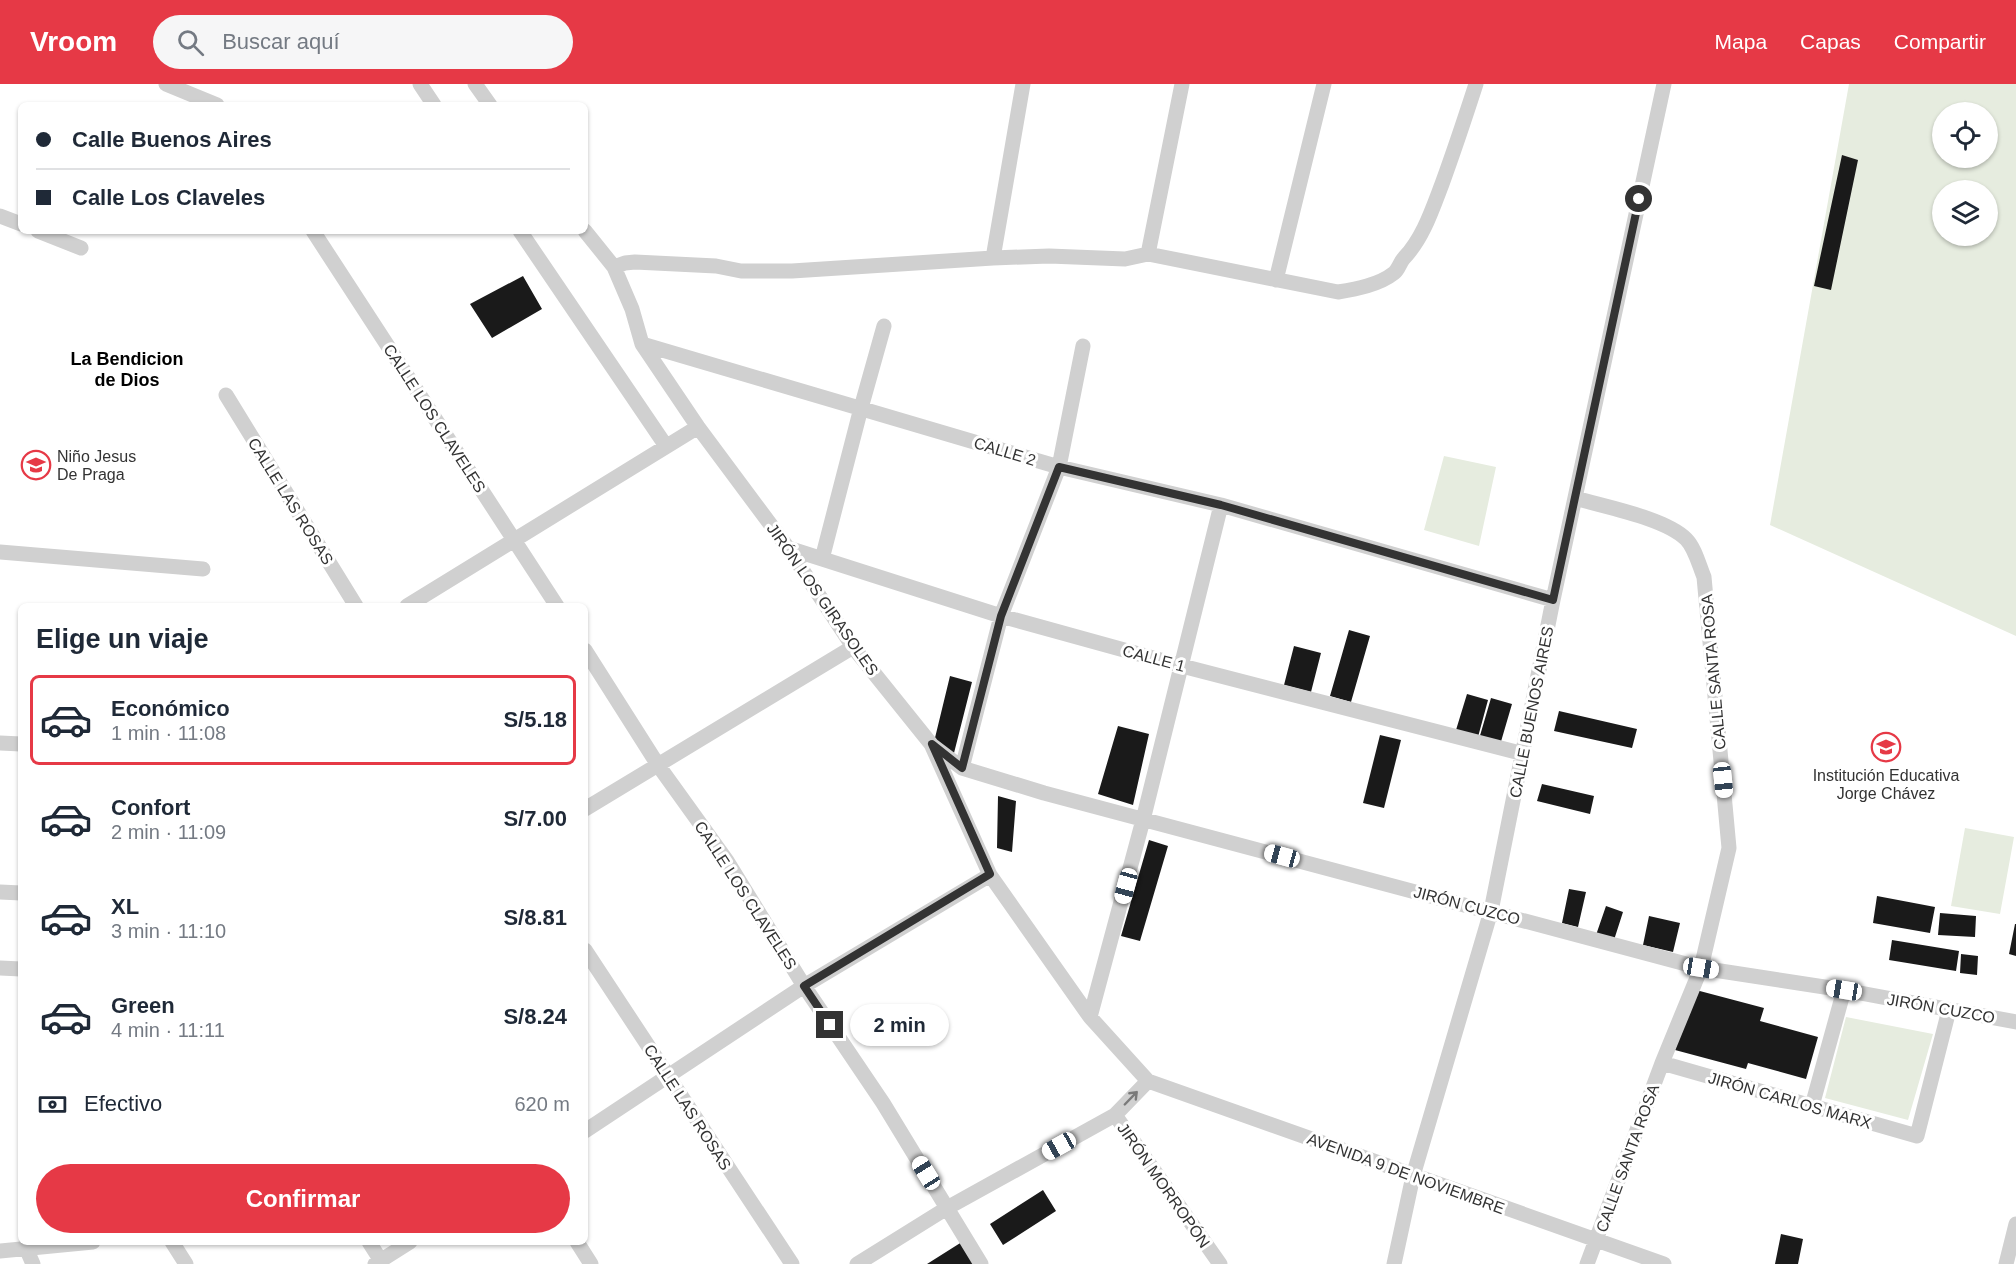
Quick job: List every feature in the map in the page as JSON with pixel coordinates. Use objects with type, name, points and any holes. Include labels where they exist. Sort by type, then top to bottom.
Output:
[{"type":"street","points":[[166,84],[210,102]]},
{"type":"street","points":[[420,84],[432,102]]},
{"type":"street","points":[[475,84],[488,102]]},
{"type":"street","points":[[993,258],[1023,84]]},
{"type":"street","points":[[1148,254],[1182,84]]},
{"type":"street","points":[[1276,280],[1324,84]]},
{"type":"street","points":[[614,267],[635,262],[716,266],[741,271],[792,271],[993,258],[1049,256],[1125,258],[1148,254],[1338,292],[1366,286],[1388,277],[1396,271],[1418,240],[1433,208],[1476,84]]},
{"type":"street","name":"CALLE BUENOS AIRES","points":[[1394,1264],[1413,1176],[1491,911],[1553,600],[1664,84]]},
{"type":"street","points":[[0,216],[18,223]]},
{"type":"street","points":[[45,234],[81,249]]},
{"type":"street","name":"CALLE LOS CLAVELES","points":[[315,234],[555,603]]},
{"type":"street","points":[[522,234],[666,446]]},
{"type":"street","name":"JIRÓN LOS GIRASOLES","points":[[587,234],[614,267],[632,309],[642,344],[698,427],[788,549],[853,647],[932,744],[990,874],[1090,1017],[1148,1081]]},
{"type":"street","points":[[822,559],[884,326]]},
{"type":"street","name":"CALLE 2","points":[[642,344],[1059,467],[1221,505],[1553,600]]},
{"type":"street","points":[[962,768],[1001,616],[1059,467],[1083,346]]},
{"type":"street","name":"CALLE LAS ROSAS","points":[[226,395],[354,603]]},
{"type":"street","points":[[412,603],[514,538],[698,427]]},
{"type":"street","name":"CALLE SANTA ROSA","points":[[1575,498],[1664,524],[1686,539],[1704,577],[1729,848],[1701,968],[1662,1063],[1587,1264]]},
{"type":"street","points":[[1090,1017],[1143,820],[1221,505]]},
{"type":"street","name":"CALLE 1","points":[[788,549],[1001,616],[1182,666],[1524,753]]},
{"type":"street","points":[[0,552],[203,569]]},
{"type":"street","points":[[588,807],[853,647]]},
{"type":"street","name":"CALLE LOS CLAVELES","points":[[588,656],[658,765],[727,861],[804,986],[883,1103],[981,1264]]},
{"type":"street","points":[[0,743],[18,744]]},
{"type":"street","name":"JIRÓN CUZCO","points":[[932,744],[962,768],[1143,820],[1701,968],[1844,990],[2016,1022]]},
{"type":"street","points":[[588,1129],[804,986],[990,874]]},
{"type":"street","points":[[0,892],[18,892]]},
{"type":"street","name":"CALLE LAS ROSAS","points":[[588,955],[792,1264]]},
{"type":"street","points":[[0,968],[18,969]]},
{"type":"street","points":[[1812,1106],[1844,990]]},
{"type":"street","name":"JIRÓN CARLOS MARX","points":[[1662,1063],[1917,1136],[1949,1010]]},
{"type":"street","name":"AVENIDA 9 DE NOVIEMBRE","points":[[1148,1081],[1664,1264]]},
{"type":"street","name":"JIRÓN MORROPÓN","points":[[1148,1081],[1115,1115],[1221,1264]]},
{"type":"street","points":[[857,1264],[947,1208],[1115,1115]]},
{"type":"street","points":[[2006,1264],[2016,1224]]},
{"type":"street","points":[[0,1251],[60,1245]]},
{"type":"street","points":[[172,1245],[186,1264]]},
{"type":"street","points":[[370,1245],[379,1263],[406,1245]]},
{"type":"street","points":[[579,1245],[591,1264]]},
{"type":"street","points":[[26,1248],[33,1264]]},
{"type":"shaded area","points":[[1849,84],[2016,84],[2016,636],[1770,525]]},
{"type":"shaded area","points":[[1444,456],[1496,467],[1479,546],[1424,530]]},
{"type":"shaded area","points":[[1965,828],[2014,837],[2000,914],[1951,906]]},
{"type":"shaded area","points":[[1846,1017],[1933,1034],[1908,1120],[1825,1098]]},
{"type":"building","points":[[1842,155],[1858,160],[1831,290],[1814,286]]},
{"type":"building","points":[[523,276],[542,309],[492,338],[470,304]]},
{"type":"building","points":[[1349,630],[1370,636],[1351,702],[1330,696]]},
{"type":"building","points":[[1294,646],[1321,653],[1311,692],[1284,685]]},
{"type":"building","points":[[950,676],[972,682],[954,753],[934,742]]},
{"type":"building","points":[[1467,694],[1488,700],[1478,737],[1456,730]]},
{"type":"building","points":[[1491,698],[1512,704],[1500,745],[1479,739]]},
{"type":"building","points":[[1559,711],[1637,729],[1632,748],[1554,731]]},
{"type":"building","points":[[1118,726],[1149,734],[1133,805],[1098,794]]},
{"type":"building","points":[[1380,735],[1401,740],[1384,808],[1363,803]]},
{"type":"building","points":[[1542,784],[1594,796],[1590,814],[1537,801]]},
{"type":"building","points":[[998,796],[1016,801],[1012,852],[997,848]]},
{"type":"building","points":[[1149,840],[1168,846],[1140,941],[1121,936]]},
{"type":"building","points":[[1569,889],[1586,892],[1578,927],[1562,923]]},
{"type":"building","points":[[1877,896],[1935,907],[1930,933],[1873,923]]},
{"type":"building","points":[[1606,906],[1623,912],[1614,940],[1596,935]]},
{"type":"building","points":[[1940,913],[1976,916],[1975,937],[1938,935]]},
{"type":"building","points":[[1649,916],[1680,923],[1673,952],[1643,945]]},
{"type":"building","points":[[2016,924],[2016,956],[2009,954]]},
{"type":"building","points":[[1892,940],[1959,951],[1956,971],[1889,960]]},
{"type":"building","points":[[1961,954],[1978,956],[1977,975],[1960,973]]},
{"type":"building","points":[[1696,990],[1764,1008],[1760,1021],[1818,1037],[1806,1079],[1748,1063],[1746,1069],[1675,1050]]},
{"type":"building","points":[[1043,1190],[1056,1211],[1003,1245],[990,1224]]},
{"type":"building","points":[[1781,1234],[1803,1239],[1798,1264],[1775,1264]]},
{"type":"building","points":[[965,1240],[974,1264],[927,1264]]},
{"type":"place","name":"Niño Jesus De Praga","points":[[36,465]]},
{"type":"place","name":"Institución Educativa Jorge Chávez","points":[[1886,747]]},
{"type":"district","name":"La Bendicion de Dios","points":[[127,369]]},
{"type":"route","points":[[830,1025],[804,986],[990,874],[932,744],[962,768],[1001,616],[1059,467],[1221,505],[1553,600],[1639,199]]}]
